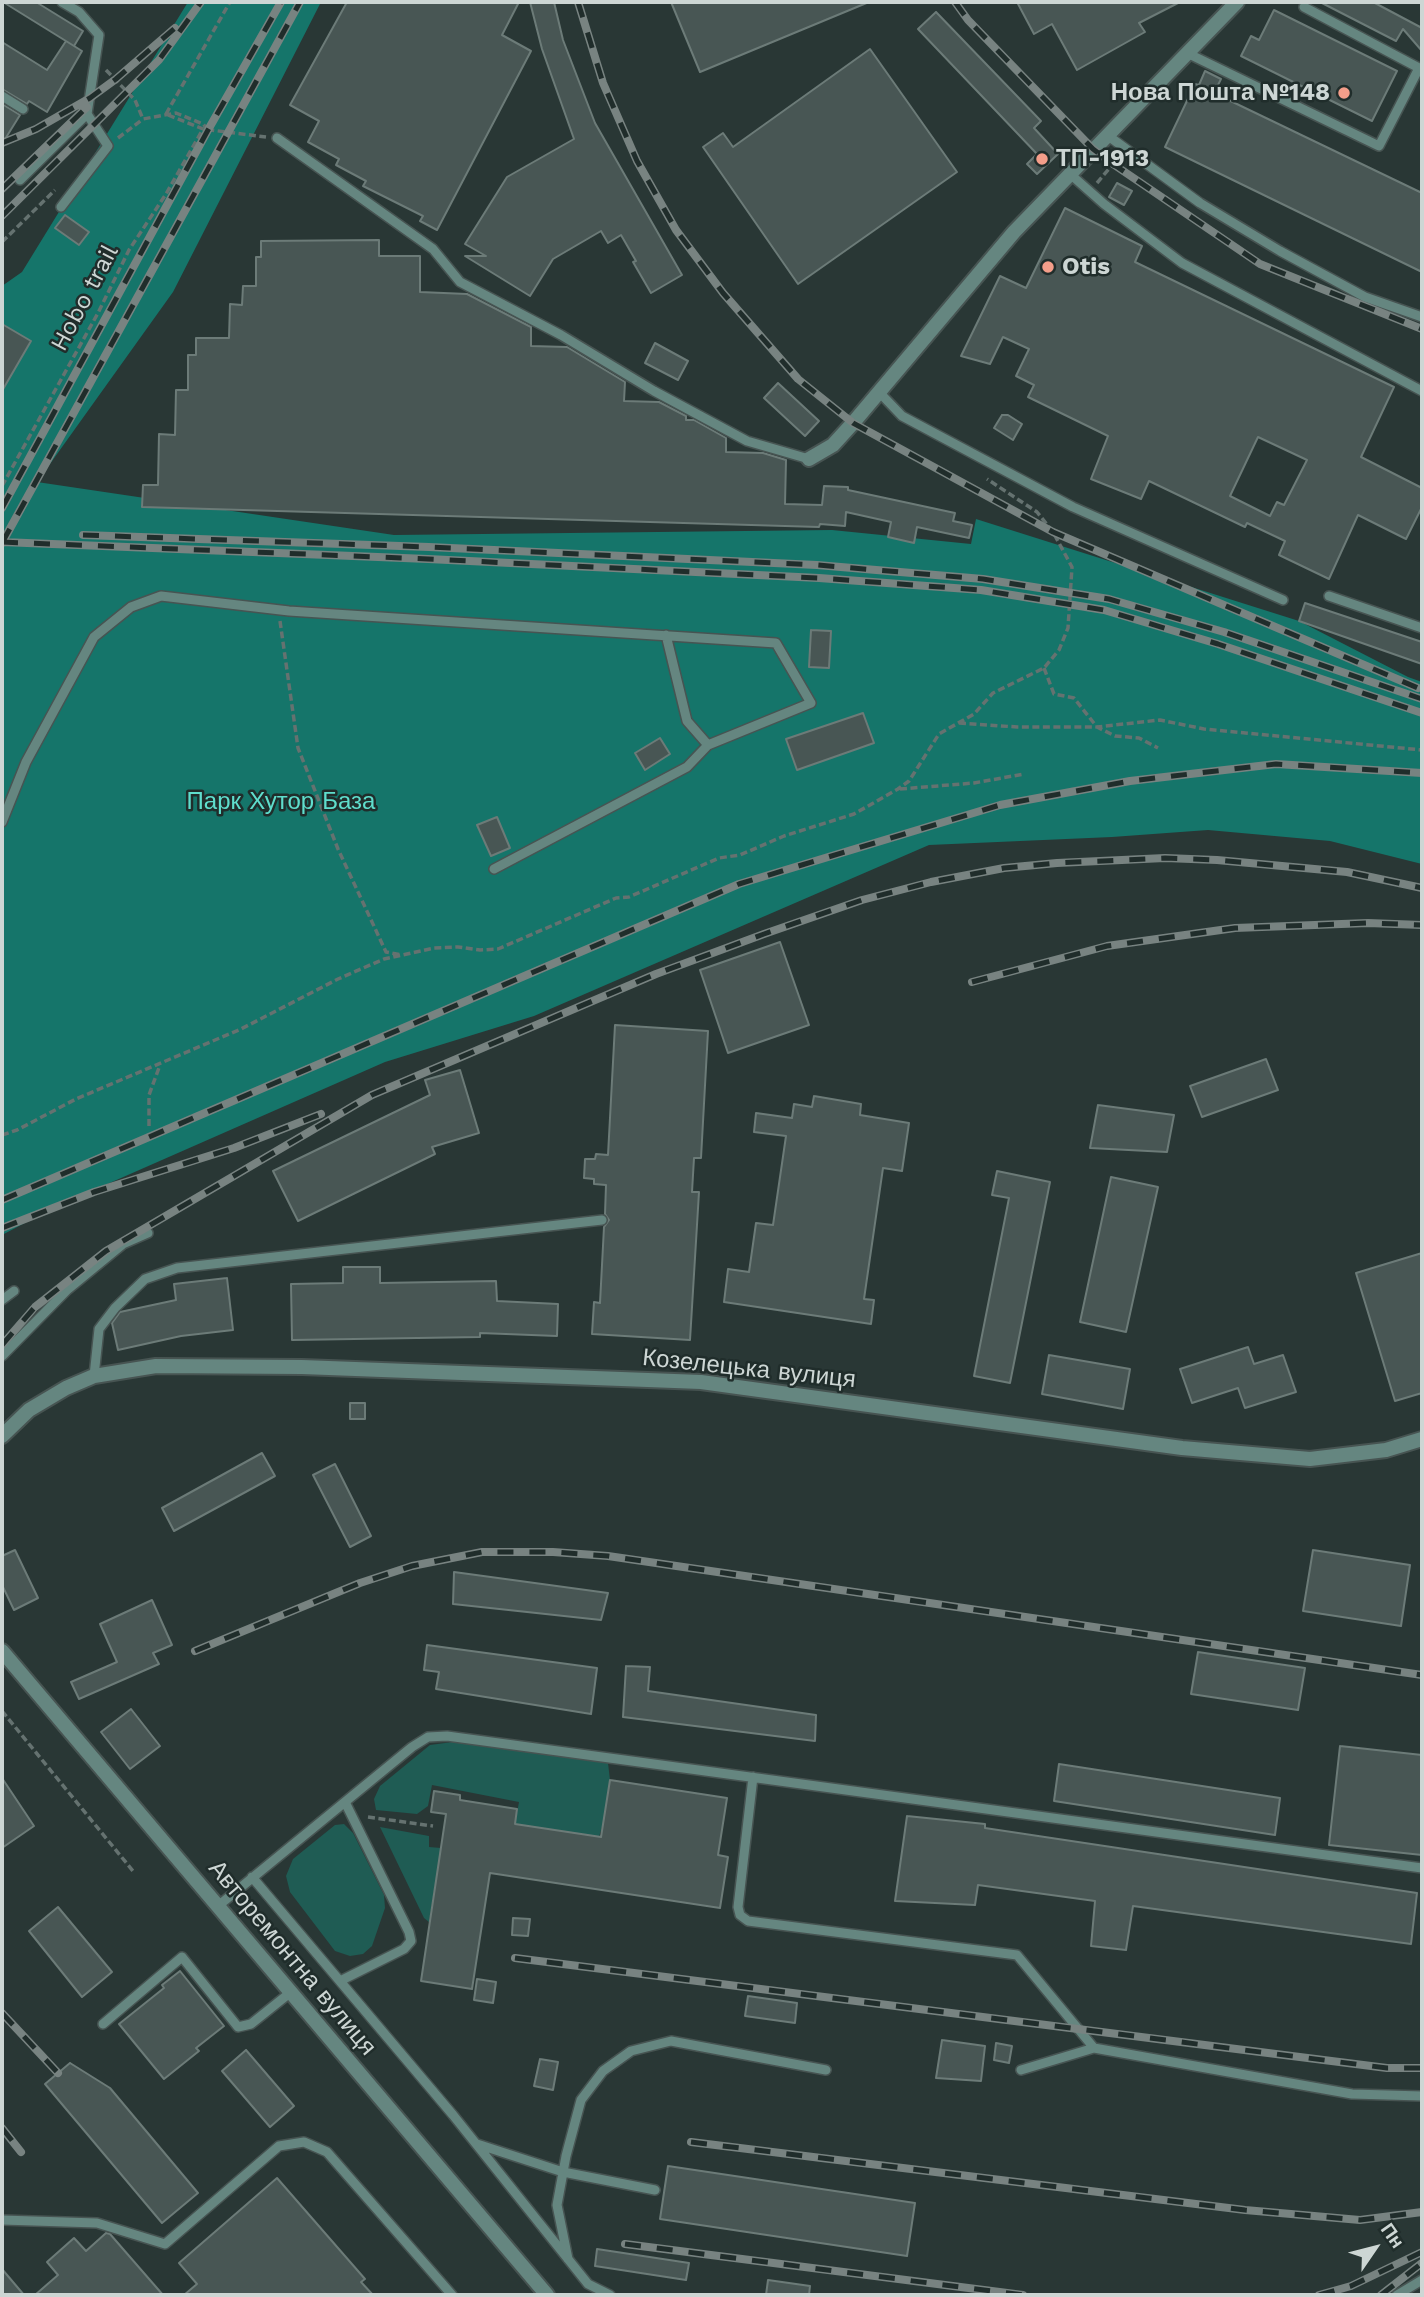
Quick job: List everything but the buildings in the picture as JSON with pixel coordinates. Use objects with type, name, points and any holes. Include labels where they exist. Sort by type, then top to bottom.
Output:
[{"type":"street","points":[[809,459],[833,445],[972,279],[1069,173],[1189,54],[1237,2]]},
{"type":"street","name":"Козелецька вулиця","points":[[2,1436],[29,1410],[66,1388],[94,1376],[156,1366],[302,1367],[701,1382],[1182,1448],[1310,1459],[1386,1450],[1422,1439]]},
{"type":"street","name":"Авторемонтна вулиця","points":[[2,1651],[547,2295]]},
{"type":"lane","points":[[20,180],[87,114],[99,35],[79,12],[62,2]]},
{"type":"lane","points":[[1189,54],[1379,146],[1419,68],[1304,7]]},
{"type":"lane","points":[[2,96],[23,109]]},
{"type":"lane","points":[[61,207],[108,146],[87,114]]},
{"type":"lane","points":[[1107,135],[1200,203],[1280,251],[1366,296],[1422,317]]},
{"type":"lane","points":[[277,138],[433,250],[460,282],[561,335],[654,391],[747,440],[809,459]]},
{"type":"lane","points":[[1069,173],[1104,204],[1182,263],[1422,391]]},
{"type":"lane","points":[[879,392],[902,416],[1073,507],[1283,600]]},
{"type":"lane","points":[[2,822],[26,762],[94,637],[131,607],[161,596],[279,610],[776,643],[810,703],[708,745],[687,767],[494,869]]},
{"type":"lane","points":[[1329,596],[1422,628]]},
{"type":"lane","points":[[666,635],[687,721],[708,745]]},
{"type":"lane","points":[[94,1376],[99,1329],[115,1308],[145,1279],[177,1268],[602,1220]]},
{"type":"lane","points":[[2,1356],[67,1290],[123,1244],[148,1233]]},
{"type":"lane","points":[[2,1300],[14,1291]]},
{"type":"lane","points":[[218,1906],[412,1746],[428,1737],[447,1736],[1422,1868]]},
{"type":"lane","points":[[753,1777],[738,1907],[740,1915],[748,1921],[1017,1955],[1094,2049]]},
{"type":"lane","points":[[340,1981],[404,1949],[411,1941],[345,1802]]},
{"type":"lane","points":[[253,1877],[476,2143],[588,2284],[611,2295]]},
{"type":"lane","points":[[103,2024],[182,1957],[238,2027],[251,2024],[290,1992]]},
{"type":"lane","points":[[569,2261],[557,2204],[581,2100],[603,2071],[631,2051],[671,2041],[826,2070]]},
{"type":"lane","points":[[1021,2070],[1094,2049],[1352,2094],[1422,2096]]},
{"type":"lane","points":[[2,2220],[97,2223],[165,2244],[279,2146],[304,2143],[327,2152],[452,2295]]},
{"type":"lane","points":[[476,2143],[563,2172],[655,2190]]},
{"type":"lane","points":[[1398,2295],[1422,2280]]},
{"type":"path","points":[[166,114],[230,2]]},
{"type":"path","points":[[95,58],[135,100],[143,119]]},
{"type":"path","points":[[108,146],[143,119],[166,114],[206,129],[277,138]]},
{"type":"path","name":"Hobo trail","points":[[2,486],[98,313],[129,250],[206,129]]},
{"type":"path","points":[[2,1135],[18,1130],[76,1099],[241,1029],[338,979],[384,959],[446,948],[498,948],[616,898],[629,897],[719,858],[740,855],[784,836],[854,814],[898,789],[909,781],[939,734],[974,714],[993,693],[1044,668],[1059,650],[1068,628],[1072,567],[1053,532],[1037,512],[982,475]]},
{"type":"path","points":[[279,610],[298,747],[338,849],[386,952],[404,955]]},
{"type":"path","points":[[1044,668],[1054,694],[1074,698],[1097,727],[1115,736],[1139,738],[1158,748]]},
{"type":"path","points":[[957,723],[1017,727],[1097,727],[1160,720],[1204,729],[1422,750]]},
{"type":"path","points":[[898,789],[974,783],[1024,774]]},
{"type":"path","points":[[149,1126],[149,1095],[160,1065]]},
{"type":"path","points":[[2,1711],[133,1871]]},
{"type":"path","points":[[352,1815],[433,1826]]},
{"type":"green space","name":"Парк Хутор База","points":[[188,2],[321,2],[173,292],[37,482],[394,535],[832,530],[971,544],[976,519],[1299,621],[1422,682],[1422,864],[1330,841],[1208,830],[929,845],[534,1016],[385,1062],[55,1207],[2,1235],[2,286],[22,272]]},
{"type":"green space","points":[[460,1741],[608,1763],[610,1780],[599,1837],[515,1824],[519,1802],[432,1785],[428,1806],[417,1814],[376,1810],[374,1799],[380,1786],[430,1745]]},
{"type":"green space","points":[[344,1824],[353,1833],[384,1895],[385,1908],[372,1946],[363,1954],[350,1956],[335,1951],[290,1892],[286,1876],[293,1859],[335,1825]]},
{"type":"green space","points":[[380,1827],[429,1836],[429,1847],[441,1848],[429,1922],[424,1918]]},
{"type":"railway","points":[[2,216],[159,60],[201,2]]},
{"type":"railway","points":[[2,508],[208,130],[281,2]]},
{"type":"railway","points":[[2,543],[300,2]]},
{"type":"railway","points":[[578,2],[603,83],[637,161],[676,230],[723,293],[798,379],[853,423],[1053,532],[1418,688]]},
{"type":"railway","points":[[955,2],[968,20],[1093,149],[1113,164],[1260,264],[1422,329]]},
{"type":"railway","points":[[2,143],[36,129],[90,98],[175,28]]},
{"type":"railway","points":[[2,189],[87,107]]},
{"type":"railway","points":[[83,535],[429,547],[817,565],[983,579],[1109,599],[1224,632],[1422,699]]},
{"type":"railway","points":[[2,542],[819,578],[981,590],[1104,610],[1218,644],[1422,713]]},
{"type":"railway","points":[[2,1200],[739,884],[1000,805],[1130,781],[1276,764],[1422,773]]},
{"type":"railway","points":[[2,1345],[35,1307],[106,1251],[372,1095],[656,974],[862,900],[931,882],[1004,868],[1165,858],[1347,872],[1422,888]]},
{"type":"railway","points":[[972,982],[1107,946],[1235,928],[1368,923],[1422,925]]},
{"type":"railway","points":[[2,1228],[94,1192],[234,1148],[321,1114]]},
{"type":"railway","points":[[195,1651],[360,1583],[412,1566],[482,1552],[553,1552],[608,1556],[1422,1675]]},
{"type":"railway","points":[[515,1958],[1387,2068],[1422,2068]]},
{"type":"railway","points":[[2,2013],[58,2073]]},
{"type":"railway","points":[[2,2128],[21,2152]]},
{"type":"railway","points":[[691,2142],[1245,2210],[1360,2220],[1422,2212]]},
{"type":"railway","points":[[625,2244],[1023,2295]]},
{"type":"railway","points":[[1319,2295],[1351,2286],[1422,2252]]},
{"type":"railway","points":[[1381,2295],[1422,2263]]},
{"type":"place","name":"Нова Пошта №148","points":[[1344,93]]},
{"type":"place","name":"ТП-1913","points":[[1042,159]]},
{"type":"place","name":"Otis","points":[[1048,267]]}]
